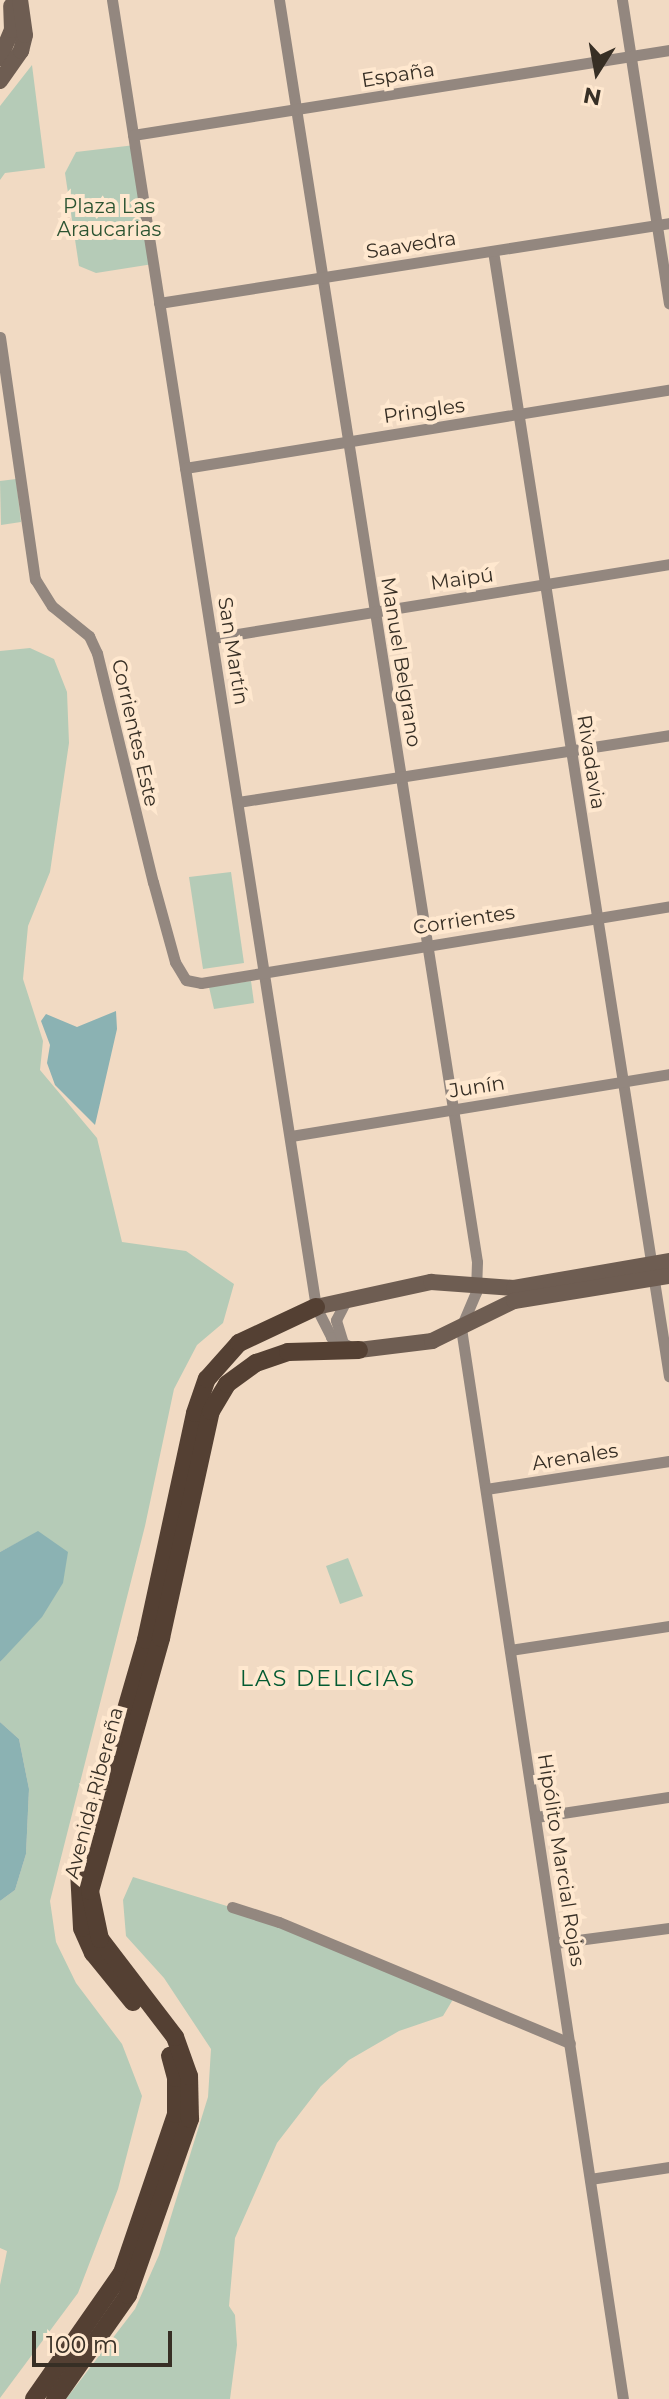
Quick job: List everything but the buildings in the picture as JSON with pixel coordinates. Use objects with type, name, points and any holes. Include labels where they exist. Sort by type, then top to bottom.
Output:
[{"type":"main road","points":[[0,58],[12,30],[11,0]]},
{"type":"main road","points":[[0,81],[21,51],[20,0]]},
{"type":"main road","points":[[351,1347],[432,1341],[524,1293],[658,1273],[669,1261]]},
{"type":"main road","points":[[316,1307],[431,1282],[477,1284],[524,1293]]},
{"type":"main road","name":"Avenida Ribereña","points":[[34,2399],[118,2281],[176,2114],[176,2078],[161,2037],[93,1953],[82,1928],[77,1892],[84,1852],[146,1640],[195,1413],[207,1379],[239,1343],[316,1307]]},
{"type":"main road","name":"Avenida Ribereña","points":[[55,2399],[128,2295],[190,2119],[189,2076],[175,2037],[100,1939],[90,1891],[161,1638],[211,1411],[227,1384],[256,1363],[288,1352],[351,1347]]},
{"type":"street","name":"San Martín","points":[[112,0],[316,1307]]},
{"type":"street","name":"Manuel Belgrano","points":[[279,0],[428,943],[477,1284],[461,1328]]},
{"type":"street","points":[[622,0],[663,224],[669,303]]},
{"type":"street","name":"España","points":[[133,135],[669,50]]},
{"type":"street","name":"Saavedra","points":[[159,303],[663,224]]},
{"type":"street","name":"Rivadavia","points":[[493,251],[597,918],[658,1273],[669,1376]]},
{"type":"street","name":"Corrientes Este","points":[[0,337],[35,579],[52,606],[89,636],[97,653],[179,973],[201,983],[265,972]]},
{"type":"street","name":"Pringles","points":[[185,468],[669,390]]},
{"type":"street","name":"Maipú","points":[[213,638],[669,564]]},
{"type":"street","points":[[238,802],[669,735]]},
{"type":"street","name":"Corrientes","points":[[265,972],[669,906]]},
{"type":"street","name":"Junín","points":[[291,1136],[669,1074]]},
{"type":"street","points":[[346,1300],[336,1320],[351,1347]]},
{"type":"street","points":[[316,1307],[324,1328],[351,1347]]},
{"type":"street","name":"Hipólito Marcial Rojas","points":[[461,1328],[623,2399]]},
{"type":"street","name":"Arenales","points":[[486,1489],[669,1461]]},
{"type":"street","points":[[510,1650],[669,1626]]},
{"type":"street","points":[[536,1817],[669,1797]]},
{"type":"street","points":[[232,1907],[279,1922],[570,2043]]},
{"type":"street","points":[[555,1943],[669,1928]]},
{"type":"street","points":[[590,2179],[669,2167]]},
{"type":"green space","points":[[32,65],[45,168],[5,173],[0,180],[0,106]]},
{"type":"green space","name":"Plaza Las Araucarias","points":[[135,145],[153,264],[96,273],[79,266],[65,173],[76,152]]},
{"type":"green space","points":[[16,479],[21,522],[1,525],[0,481]]},
{"type":"green space","points":[[30,648],[54,659],[67,692],[69,743],[50,872],[28,926],[23,979],[43,1041],[40,1070],[97,1138],[122,1242],[186,1251],[234,1284],[223,1323],[197,1345],[174,1389],[145,1526],[50,1901],[56,1942],[76,1983],[122,2044],[142,2096],[118,2189],[78,2293],[0,2398],[0,2285],[7,2251],[0,2248],[0,1901],[15,1890],[26,1854],[29,1789],[19,1739],[0,1722],[0,1662],[10,1650],[38,1532],[0,1552],[0,651]]},
{"type":"green space","points":[[231,872],[244,963],[203,969],[189,877]]},
{"type":"green space","points":[[251,981],[254,1003],[214,1009],[209,987]]},
{"type":"green space","points":[[348,1558],[363,1596],[340,1604],[326,1566]]},
{"type":"green space","points":[[133,1877],[279,1922],[455,1996],[443,2016],[399,2031],[349,2060],[321,2086],[277,2143],[235,2238],[229,2306],[235,2315],[237,2345],[230,2399],[66,2399],[135,2309],[159,2255],[208,2097],[211,2049],[164,1978],[126,1936],[123,1900]]},
{"type":"water","points":[[116,1011],[117,1029],[95,1125],[55,1085],[47,1063],[50,1045],[41,1021],[46,1014],[77,1027]]},
{"type":"water","points":[[38,1531],[68,1552],[63,1583],[42,1617],[0,1662],[0,1552]]},
{"type":"water","points":[[0,1722],[19,1739],[29,1789],[26,1854],[15,1890],[0,1901]]},
{"type":"district","name":"LAS DELICIAS","points":[[328,1679]]}]
